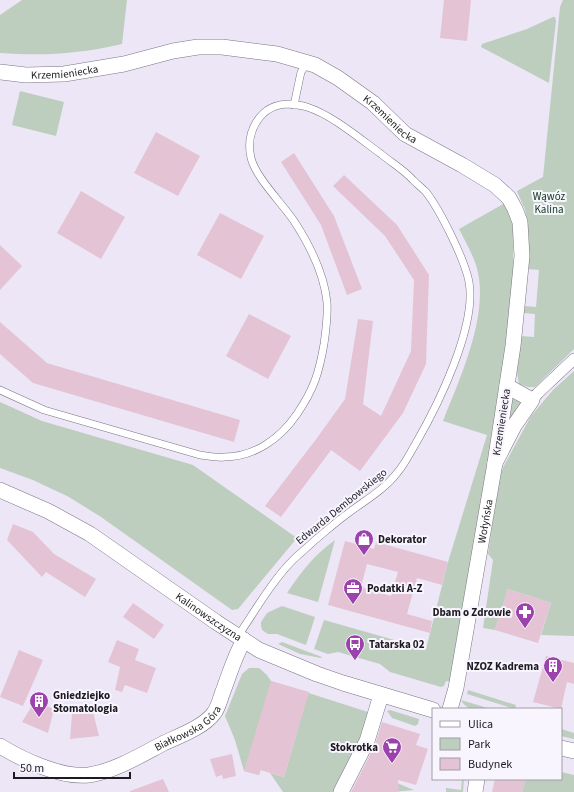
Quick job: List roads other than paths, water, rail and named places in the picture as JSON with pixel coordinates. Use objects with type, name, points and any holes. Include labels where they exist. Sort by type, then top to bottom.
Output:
[{"type":"street","name":"Krzemieniecka","points":[[0,72],[26,75],[64,74],[124,64],[173,51],[198,47],[222,47],[277,54],[315,66],[338,78],[373,103],[405,134],[495,185],[509,198],[520,222],[522,256],[513,346],[495,462]]},
{"type":"street","name":"Wołyńska","points":[[450,708],[457,682],[495,462],[514,426],[532,400],[574,359]]},
{"type":"street","points":[[507,386],[532,400]]},
{"type":"street","name":"Kalinowszczyzna","points":[[0,490],[48,511],[90,534],[216,622],[259,650],[343,683],[432,710]]},
{"type":"street","name":"Białkowska Góra","points":[[0,746],[32,763],[47,769],[76,775],[89,775],[116,767],[187,732],[210,717],[217,706],[238,651],[241,638]]},
{"type":"street","points":[[340,792],[367,741],[381,695]]},
{"type":"street","points":[[562,748],[574,751]]},
{"type":"street","points":[[475,792],[477,780]]},
{"type":"lane","points":[[294,105],[301,72],[307,63]]},
{"type":"lane","name":"Edwarda Dembowskiego","points":[[0,390],[44,410],[200,455],[223,457],[244,455],[256,450],[273,440],[289,425],[303,406],[316,381],[320,368],[326,326],[327,305],[323,282],[310,250],[295,222],[259,174],[251,160],[249,143],[252,129],[269,108],[285,104],[304,106],[320,113],[350,132],[409,175],[426,192],[436,208],[461,258],[469,282],[470,295],[464,333],[438,402],[396,475],[368,499],[345,515],[293,560],[268,592],[241,638]]},
{"type":"place","name":"Dekorator","points":[[364,556]]},
{"type":"place","name":"Podatki A-Z","points":[[353,605]]},
{"type":"place","name":"Dbam o Zdrowie","points":[[525,629]]},
{"type":"place","name":"Tatarska 02","points":[[355,661]]},
{"type":"place","name":"NZOZ Kadrema","points":[[553,683]]},
{"type":"place","name":"Gniedziejko Stomatologia","points":[[39,718]]},
{"type":"place","name":"Stokrotka","points":[[392,764]]},
{"type":"park label","name":"Wąwóz Kalina","points":[[549,202]]}]
